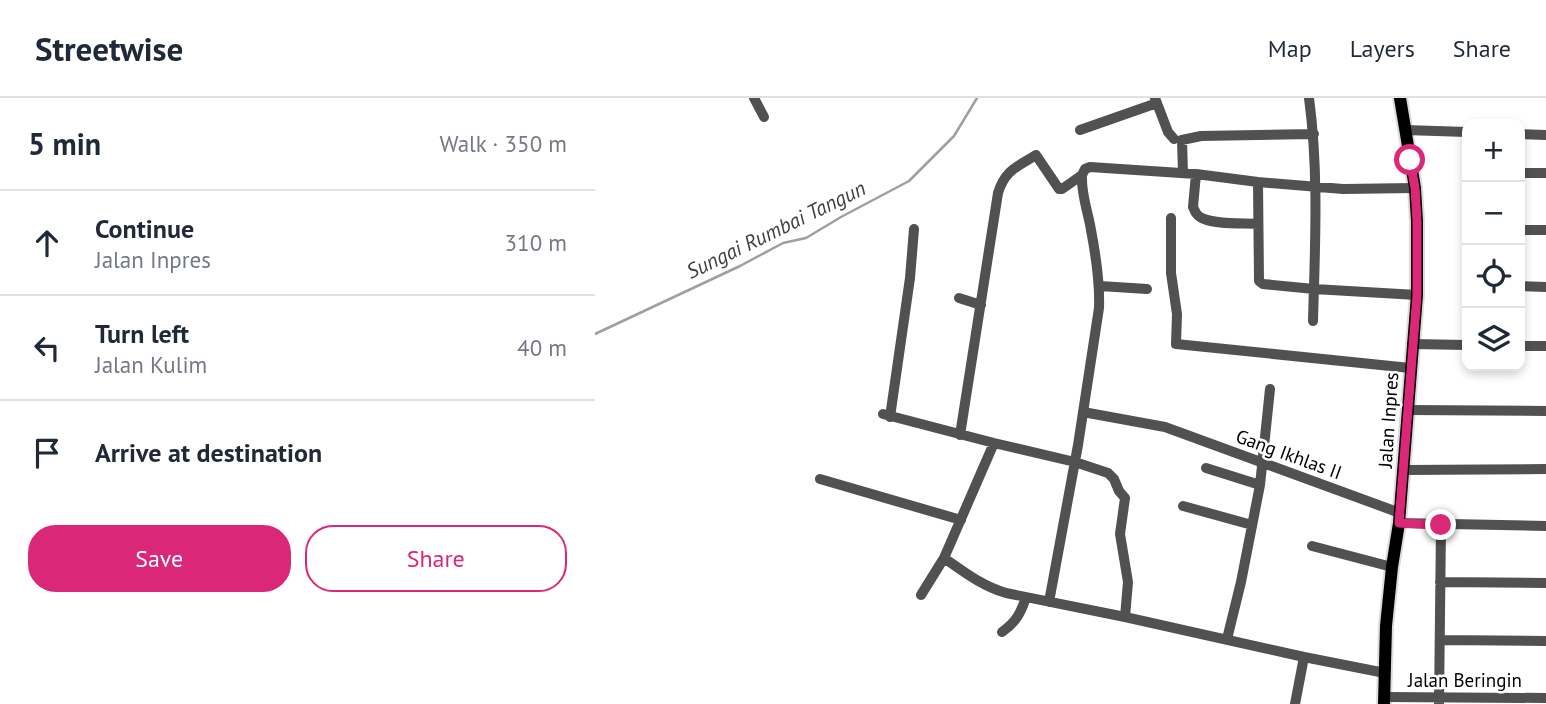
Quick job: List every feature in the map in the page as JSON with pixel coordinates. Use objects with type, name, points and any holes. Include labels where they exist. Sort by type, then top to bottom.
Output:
[{"type":"main road","name":"Jalan Inpres","points":[[1385,701],[1387,626],[1400,518],[1417,295],[1415,188],[1400,98]]},
{"type":"street","points":[[754,98],[764,117]]},
{"type":"street","points":[[1309,98],[1314,134],[1316,187],[1313,321]]},
{"type":"street","points":[[1080,130],[1156,101],[1168,132],[1174,139]]},
{"type":"street","points":[[1405,130],[1462,132]]},
{"type":"street","points":[[1183,173],[1181,140],[1201,136],[1314,134]]},
{"type":"street","points":[[1525,134],[1546,135]]},
{"type":"street","points":[[960,435],[988,250],[1003,178],[1036,155],[1059,189],[1082,176]]},
{"type":"street","points":[[1049,602],[1075,462],[1099,307],[1100,286],[1091,227],[1083,201],[1084,169],[1090,167],[1196,174],[1343,189],[1415,188]]},
{"type":"street","points":[[1525,173],[1546,173]]},
{"type":"street","points":[[1196,174],[1193,207],[1200,217],[1213,222],[1258,224]]},
{"type":"street","points":[[1258,182],[1259,281],[1269,285],[1314,289],[1417,295]]},
{"type":"street","points":[[1171,218],[1171,273],[1177,314],[1176,344],[1410,368]]},
{"type":"street","points":[[915,229],[909,290],[887,415],[1075,462],[1108,473],[1125,498],[1120,534],[1128,582],[1125,617]]},
{"type":"street","points":[[1525,230],[1546,230]]},
{"type":"street","points":[[1100,286],[1147,289]]},
{"type":"street","points":[[1525,286],[1546,286]]},
{"type":"street","points":[[959,298],[981,304]]},
{"type":"street","points":[[1412,344],[1462,345]]},
{"type":"street","points":[[1525,346],[1546,346]]},
{"type":"street","points":[[1227,639],[1260,485],[1270,389]]},
{"type":"street","points":[[1408,410],[1546,411]]},
{"type":"street","name":"Gang Ikhlas II","points":[[1083,412],[1162,427],[1263,462],[1400,518],[1441,525],[1546,526]]},
{"type":"street","points":[[921,595],[944,558],[994,443]]},
{"type":"street","points":[[1206,468],[1260,485]]},
{"type":"street","points":[[1404,470],[1546,468]]},
{"type":"street","points":[[820,478],[961,520]]},
{"type":"street","points":[[1183,506],[1252,525]]},
{"type":"street","points":[[1439,701],[1441,525]]},
{"type":"street","points":[[1313,546],[1392,567]]},
{"type":"street","points":[[944,558],[992,589],[1385,673]]},
{"type":"street","points":[[1440,582],[1546,583]]},
{"type":"street","points":[[1002,632],[1015,622],[1026,597]]},
{"type":"street","points":[[1440,640],[1546,641]]},
{"type":"street","points":[[1295,704],[1304,657]]},
{"type":"street","name":"Jalan Beringin","points":[[1385,701],[1546,698]]},
{"type":"waterway","name":"Sungai Rumbai Tangun","points":[[595,334],[783,243],[806,238],[909,181],[954,136],[977,98]]},
{"type":"route","points":[[1410,160],[1417,221],[1417,295],[1399,523],[1441,525]]}]
